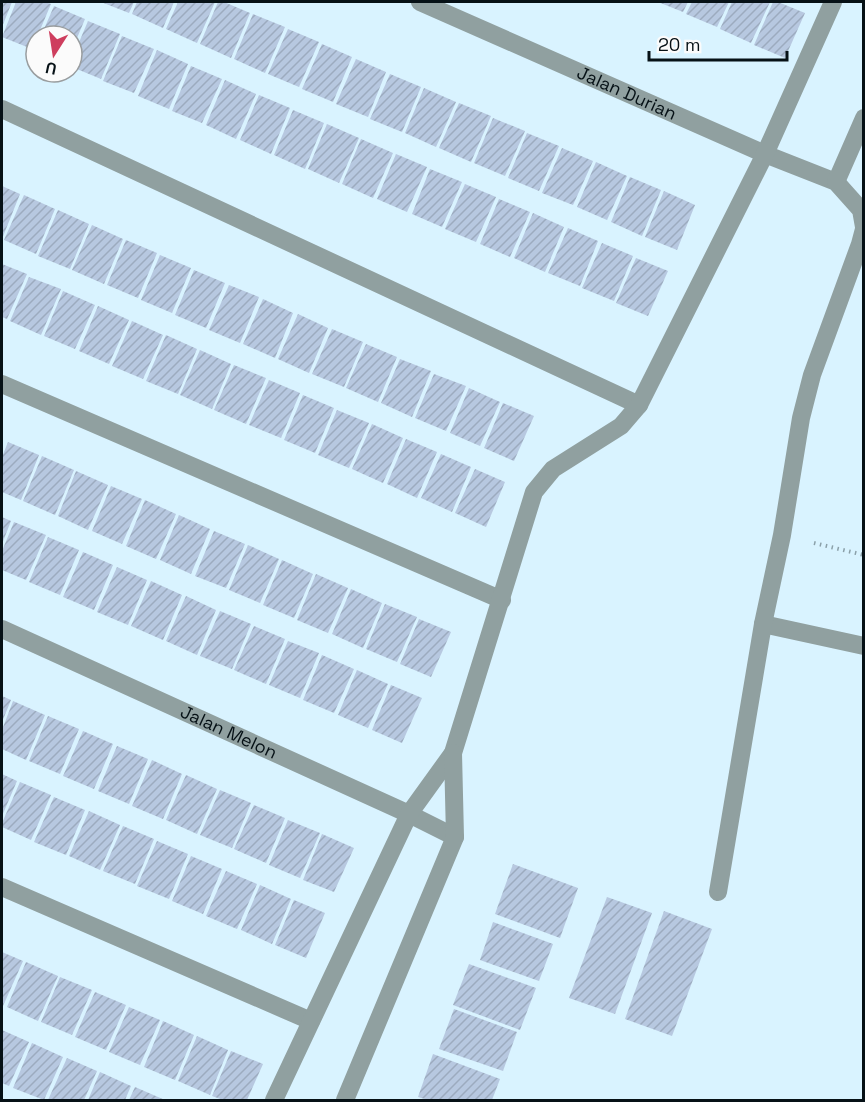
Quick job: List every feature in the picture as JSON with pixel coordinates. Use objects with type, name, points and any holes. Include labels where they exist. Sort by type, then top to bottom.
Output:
[{"type":"street","name":"Jalan Durian","points":[[420,2],[765,154],[836,182]]},
{"type":"street","points":[[274,1101],[409,814],[453,753],[534,492],[553,469],[621,426],[639,405],[765,154],[833,2]]},
{"type":"street","points":[[2,109],[639,405]]},
{"type":"street","points":[[718,892],[763,624],[782,535],[801,418],[812,375],[864,228],[861,210],[836,182],[864,118]]},
{"type":"street","points":[[2,384],[502,600]]},
{"type":"street","points":[[763,624],[864,646]]},
{"type":"street","name":"Jalan Melon","points":[[2,629],[455,837]]},
{"type":"street","points":[[345,1101],[455,837],[453,753]]},
{"type":"street","points":[[2,887],[311,1021]]},
{"type":"path","points":[[782,535],[864,555]]},
{"type":"building","points":[[2,2],[12,2],[2,27]]},
{"type":"building","points":[[16,2],[51,4],[43,24],[24,24],[24,46],[2,37]]},
{"type":"building","points":[[101,2],[134,2],[129,13]]},
{"type":"building","points":[[137,2],[174,2],[163,28],[132,14]]},
{"type":"building","points":[[178,2],[215,2],[197,43],[166,29]]},
{"type":"building","points":[[218,2],[224,2],[250,13],[231,58],[200,44]]},
{"type":"building","points":[[658,2],[688,2],[683,12]]},
{"type":"building","points":[[692,2],[729,2],[717,27],[686,14]]},
{"type":"building","points":[[732,2],[770,2],[751,43],[720,29]]},
{"type":"building","points":[[773,2],[805,13],[785,58],[754,45]]},
{"type":"building","points":[[54,6],[85,19],[83,24],[46,24]]},
{"type":"building","points":[[253,14],[285,27],[265,73],[234,59]]},
{"type":"building","points":[[88,21],[120,34],[101,79],[84,72],[84,30]]},
{"type":"building","points":[[288,29],[319,42],[299,87],[268,74]]},
{"type":"building","points":[[122,36],[154,49],[134,93],[103,81]]},
{"type":"building","points":[[322,44],[352,57],[333,102],[302,89]]},
{"type":"building","points":[[157,50],[188,64],[169,109],[138,96]]},
{"type":"building","points":[[356,59],[386,72],[368,117],[336,104]]},
{"type":"building","points":[[191,66],[222,79],[202,123],[172,111]]},
{"type":"building","points":[[390,74],[421,87],[402,132],[370,119]]},
{"type":"building","points":[[225,80],[256,94],[236,139],[206,125]]},
{"type":"building","points":[[424,88],[456,102],[436,147],[405,133]]},
{"type":"building","points":[[259,95],[290,108],[271,154],[240,140]]},
{"type":"building","points":[[459,103],[491,116],[471,162],[439,148]]},
{"type":"building","points":[[293,110],[324,123],[305,169],[274,155]]},
{"type":"building","points":[[493,118],[525,131],[505,176],[474,163]]},
{"type":"building","points":[[327,124],[359,138],[339,183],[308,169]]},
{"type":"building","points":[[527,133],[559,146],[539,191],[508,178]]},
{"type":"building","points":[[361,139],[393,153],[373,198],[342,184]]},
{"type":"building","points":[[562,148],[593,161],[573,205],[542,193]]},
{"type":"building","points":[[396,154],[427,167],[407,212],[377,199]]},
{"type":"building","points":[[596,162],[627,176],[607,220],[577,207]]},
{"type":"building","points":[[430,169],[462,182],[442,227],[412,214]]},
{"type":"building","points":[[630,177],[661,190],[642,236],[611,222]]},
{"type":"building","points":[[465,184],[496,197],[476,242],[445,229]]},
{"type":"building","points":[[2,186],[20,194],[2,239]]},
{"type":"building","points":[[664,191],[695,205],[677,250],[645,237]]},
{"type":"building","points":[[24,195],[55,209],[36,254],[4,240]]},
{"type":"building","points":[[499,199],[530,212],[510,257],[480,244]]},
{"type":"building","points":[[58,210],[89,224],[70,269],[38,256]]},
{"type":"building","points":[[533,213],[564,227],[545,272],[514,258]]},
{"type":"building","points":[[92,225],[123,239],[104,284],[72,270]]},
{"type":"building","points":[[568,228],[598,241],[580,286],[548,273]]},
{"type":"building","points":[[126,240],[157,253],[138,298],[107,285]]},
{"type":"building","points":[[602,243],[633,256],[614,301],[582,288]]},
{"type":"building","points":[[160,255],[191,268],[172,313],[141,300]]},
{"type":"building","points":[[636,258],[668,271],[648,316],[616,303]]},
{"type":"building","points":[[2,264],[27,274],[7,319],[2,317]]},
{"type":"building","points":[[194,270],[225,283],[206,328],[175,315]]},
{"type":"building","points":[[29,277],[61,289],[41,335],[10,321]]},
{"type":"building","points":[[229,285],[259,297],[240,343],[209,330]]},
{"type":"building","points":[[63,291],[95,305],[75,349],[44,336]]},
{"type":"building","points":[[263,299],[293,313],[275,358],[243,344]]},
{"type":"building","points":[[98,306],[129,320],[109,364],[79,351]]},
{"type":"building","points":[[298,314],[328,328],[309,373],[278,359]]},
{"type":"building","points":[[132,321],[163,335],[143,379],[112,366]]},
{"type":"building","points":[[332,329],[363,342],[344,387],[312,374]]},
{"type":"building","points":[[166,335],[197,349],[178,394],[146,381]]},
{"type":"building","points":[[366,344],[397,357],[378,402],[346,388]]},
{"type":"building","points":[[200,350],[231,364],[212,409],[180,395]]},
{"type":"building","points":[[400,359],[431,371],[412,417],[381,403]]},
{"type":"building","points":[[234,365],[266,378],[246,424],[214,410]]},
{"type":"building","points":[[434,374],[466,386],[446,431],[415,418]]},
{"type":"building","points":[[269,380],[300,393],[281,438],[249,425]]},
{"type":"building","points":[[469,388],[500,402],[480,446],[450,433]]},
{"type":"building","points":[[303,395],[334,408],[315,453],[284,440]]},
{"type":"building","points":[[503,403],[534,416],[514,461],[484,448]]},
{"type":"building","points":[[337,410],[369,423],[349,468],[318,455]]},
{"type":"building","points":[[372,424],[403,438],[383,483],[352,469]]},
{"type":"building","points":[[406,439],[437,452],[417,498],[387,484]]},
{"type":"building","points":[[8,442],[39,455],[21,500],[2,492],[2,457]]},
{"type":"building","points":[[441,454],[471,467],[452,512],[421,498]]},
{"type":"building","points":[[42,456],[74,470],[55,515],[23,501]]},
{"type":"building","points":[[475,469],[505,482],[486,527],[455,513]]},
{"type":"building","points":[[76,471],[108,485],[88,530],[58,516]]},
{"type":"building","points":[[111,486],[142,499],[122,544],[92,531]]},
{"type":"building","points":[[145,500],[176,514],[156,559],[126,546]]},
{"type":"building","points":[[179,515],[210,529],[191,574],[160,560]]},
{"type":"building","points":[[2,517],[11,521],[2,544]]},
{"type":"building","points":[[14,522],[46,535],[26,580],[2,570],[2,551]]},
{"type":"building","points":[[214,531],[245,544],[226,588],[195,576]]},
{"type":"building","points":[[48,537],[79,550],[60,595],[29,582]]},
{"type":"building","points":[[248,545],[279,559],[260,603],[229,590]]},
{"type":"building","points":[[83,552],[113,565],[94,610],[63,597]]},
{"type":"building","points":[[282,560],[313,574],[294,618],[263,605]]},
{"type":"building","points":[[117,567],[147,580],[128,625],[97,612]]},
{"type":"building","points":[[316,574],[348,588],[328,633],[297,620]]},
{"type":"building","points":[[151,581],[182,595],[163,640],[131,626]]},
{"type":"building","points":[[351,589],[382,603],[363,648],[332,634]]},
{"type":"building","points":[[186,596],[216,610],[197,655],[166,641]]},
{"type":"building","points":[[385,604],[417,617],[397,662],[366,649]]},
{"type":"building","points":[[220,611],[251,624],[232,669],[200,656]]},
{"type":"building","points":[[419,619],[451,632],[431,677],[400,664]]},
{"type":"building","points":[[254,626],[285,639],[266,684],[234,670]]},
{"type":"building","points":[[288,641],[319,653],[300,698],[269,685]]},
{"type":"building","points":[[322,655],[354,669],[334,713],[303,700]]},
{"type":"building","points":[[357,670],[388,684],[368,728],[338,715]]},
{"type":"building","points":[[391,685],[422,698],[402,743],[372,730]]},
{"type":"building","points":[[2,696],[11,700],[2,722]]},
{"type":"building","points":[[13,701],[45,715],[26,760],[2,749],[2,730]]},
{"type":"building","points":[[48,716],[79,729],[60,774],[29,761]]},
{"type":"building","points":[[83,731],[113,744],[94,789],[63,776]]},
{"type":"building","points":[[117,746],[148,759],[129,804],[98,791]]},
{"type":"building","points":[[152,760],[182,774],[163,819],[132,806]]},
{"type":"building","points":[[2,774],[17,781],[2,816]]},
{"type":"building","points":[[186,775],[217,789],[197,834],[166,820]]},
{"type":"building","points":[[20,782],[51,795],[31,840],[2,827]]},
{"type":"building","points":[[220,790],[251,803],[232,848],[200,835]]},
{"type":"building","points":[[54,797],[85,810],[66,855],[34,842]]},
{"type":"building","points":[[254,805],[285,818],[266,863],[234,849]]},
{"type":"building","points":[[89,811],[120,825],[100,870],[69,856]]},
{"type":"building","points":[[288,820],[320,833],[300,878],[269,865]]},
{"type":"building","points":[[123,826],[154,839],[135,884],[103,871]]},
{"type":"building","points":[[322,834],[354,848],[334,892],[303,880]]},
{"type":"building","points":[[157,841],[188,854],[169,899],[137,886]]},
{"type":"building","points":[[191,856],[222,869],[203,914],[172,901]]},
{"type":"building","points":[[513,864],[578,888],[560,938],[495,914]]},
{"type":"building","points":[[226,871],[257,884],[237,929],[206,916]]},
{"type":"building","points":[[260,885],[291,899],[272,944],[241,930]]},
{"type":"building","points":[[607,897],[652,913],[615,1014],[569,998]]},
{"type":"building","points":[[294,900],[325,913],[306,958],[275,945]]},
{"type":"building","points":[[664,911],[712,929],[672,1036],[625,1019]]},
{"type":"building","points":[[493,922],[553,944],[539,981],[480,960]]},
{"type":"building","points":[[2,952],[23,961],[3,1006],[2,1005]]},
{"type":"building","points":[[26,962],[58,976],[38,1021],[7,1007]]},
{"type":"building","points":[[469,964],[536,988],[520,1030],[453,1005]]},
{"type":"building","points":[[60,977],[92,990],[72,1035],[41,1022]]},
{"type":"building","points":[[95,992],[126,1005],[106,1050],[75,1037]]},
{"type":"building","points":[[129,1007],[160,1020],[140,1065],[109,1052]]},
{"type":"building","points":[[454,1009],[517,1032],[503,1071],[439,1049]]},
{"type":"building","points":[[163,1021],[194,1035],[175,1080],[144,1067]]},
{"type":"building","points":[[2,1030],[29,1042],[9,1086],[2,1083]]},
{"type":"building","points":[[197,1036],[228,1050],[210,1095],[178,1081]]},
{"type":"building","points":[[32,1043],[63,1057],[44,1100],[13,1088]]},
{"type":"building","points":[[231,1051],[263,1064],[247,1100],[223,1100],[212,1096]]},
{"type":"building","points":[[433,1054],[500,1079],[492,1100],[428,1100],[418,1097]]},
{"type":"building","points":[[67,1058],[97,1071],[84,1100],[48,1100]]},
{"type":"building","points":[[100,1072],[131,1086],[125,1100],[88,1100]]},
{"type":"building","points":[[135,1087],[165,1100],[129,1100]]}]
